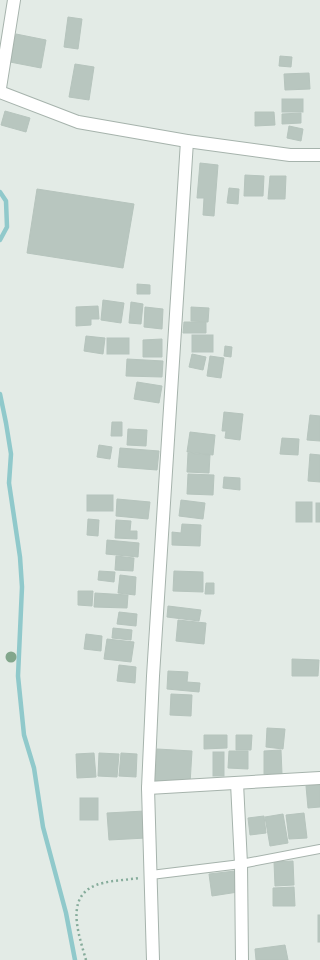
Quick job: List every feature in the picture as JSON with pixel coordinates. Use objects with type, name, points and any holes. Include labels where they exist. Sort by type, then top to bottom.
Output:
[{"type":"street","points":[[0,88],[14,0]]},
{"type":"street","points":[[0,92],[78,122],[187,141],[290,155],[320,155]]},
{"type":"street","points":[[153,960],[148,788],[153,676],[187,141]]},
{"type":"street","points":[[148,788],[320,778]]},
{"type":"street","points":[[237,783],[241,864],[242,960]]},
{"type":"lane","points":[[151,875],[241,864],[320,849]]},
{"type":"path","points":[[86,960],[78,930],[76,908],[80,897],[88,888],[102,883],[151,875]]},
{"type":"building","points":[[68,17],[82,19],[78,49],[64,47]]},
{"type":"building","points":[[16,34],[46,40],[41,68],[10,62]]},
{"type":"building","points":[[280,56],[292,57],[291,67],[279,66]]},
{"type":"building","points":[[75,64],[94,67],[89,100],[69,97]]},
{"type":"building","points":[[309,73],[310,89],[285,90],[284,74]]},
{"type":"building","points":[[282,99],[303,99],[303,112],[282,112]]},
{"type":"building","points":[[5,111],[30,118],[26,132],[1,125]]},
{"type":"building","points":[[255,112],[274,112],[275,125],[255,126]]},
{"type":"building","points":[[301,113],[301,123],[282,124],[282,114]]},
{"type":"building","points":[[289,126],[303,129],[301,141],[287,138]]},
{"type":"building","points":[[200,163],[218,165],[214,216],[203,215],[204,198],[197,198]]},
{"type":"building","points":[[245,175],[264,176],[263,196],[244,196]]},
{"type":"building","points":[[270,176],[286,176],[285,199],[268,199]]},
{"type":"building","points":[[229,188],[239,189],[238,204],[227,203]]},
{"type":"building","points":[[37,189],[134,204],[123,268],[27,253]]},
{"type":"building","points":[[137,284],[150,285],[150,294],[137,294]]},
{"type":"building","points":[[103,300],[124,303],[121,323],[101,320]]},
{"type":"building","points":[[131,302],[143,304],[141,324],[129,323]]},
{"type":"building","points":[[98,306],[99,319],[91,319],[91,325],[76,326],[76,307]]},
{"type":"building","points":[[145,307],[163,309],[162,329],[144,327]]},
{"type":"building","points":[[191,307],[209,308],[208,322],[191,321]]},
{"type":"building","points":[[184,322],[206,322],[206,333],[183,333]]},
{"type":"building","points":[[192,335],[213,335],[213,352],[192,352]]},
{"type":"building","points":[[86,336],[105,338],[103,354],[84,351]]},
{"type":"building","points":[[107,338],[129,338],[129,354],[107,354]]},
{"type":"building","points":[[162,339],[162,357],[143,357],[143,340]]},
{"type":"building","points":[[225,346],[232,347],[231,357],[224,356]]},
{"type":"building","points":[[192,354],[206,357],[203,370],[189,367]]},
{"type":"building","points":[[210,356],[224,358],[221,378],[207,376]]},
{"type":"building","points":[[127,359],[163,361],[162,377],[126,376]]},
{"type":"building","points":[[137,382],[162,386],[159,403],[134,399]]},
{"type":"building","points":[[224,412],[243,414],[240,440],[225,438],[226,431],[222,431]]},
{"type":"building","points":[[310,415],[320,416],[320,441],[307,440]]},
{"type":"building","points":[[112,422],[122,422],[122,436],[111,436]]},
{"type":"building","points":[[128,429],[147,430],[146,446],[127,445]]},
{"type":"building","points":[[190,432],[215,435],[213,455],[187,452]]},
{"type":"building","points":[[282,438],[299,439],[298,455],[280,454]]},
{"type":"building","points":[[99,445],[112,447],[110,459],[97,457]]},
{"type":"building","points":[[120,448],[159,451],[157,470],[118,467]]},
{"type":"building","points":[[188,453],[210,455],[209,473],[187,472]]},
{"type":"building","points":[[310,454],[320,455],[320,482],[308,481]]},
{"type":"building","points":[[188,474],[214,475],[213,495],[187,494]]},
{"type":"building","points":[[224,477],[240,478],[240,490],[223,488]]},
{"type":"building","points":[[87,495],[113,495],[113,511],[87,511]]},
{"type":"building","points":[[117,499],[150,502],[148,519],[116,516]]},
{"type":"building","points":[[181,500],[205,503],[203,519],[179,516]]},
{"type":"building","points":[[296,502],[312,502],[312,522],[296,522]]},
{"type":"building","points":[[316,503],[320,503],[320,522],[316,522]]},
{"type":"building","points":[[88,519],[99,520],[98,536],[87,535]]},
{"type":"building","points":[[116,520],[131,521],[130,531],[137,531],[137,539],[115,538]]},
{"type":"building","points":[[182,524],[201,525],[200,546],[172,545],[172,532],[181,533]]},
{"type":"building","points":[[107,540],[139,543],[138,557],[106,554]]},
{"type":"building","points":[[116,556],[134,558],[133,571],[115,570]]},
{"type":"building","points":[[99,571],[115,572],[114,582],[98,580]]},
{"type":"building","points":[[174,571],[203,572],[203,592],[173,591]]},
{"type":"building","points":[[120,575],[136,577],[135,595],[118,593]]},
{"type":"building","points":[[206,583],[214,583],[214,594],[205,594]]},
{"type":"building","points":[[78,591],[93,591],[92,606],[78,605]]},
{"type":"building","points":[[95,593],[128,595],[127,608],[94,607]]},
{"type":"building","points":[[168,606],[201,610],[199,621],[167,617]]},
{"type":"building","points":[[119,612],[137,614],[136,626],[117,624]]},
{"type":"building","points":[[178,620],[206,623],[204,644],[176,641]]},
{"type":"building","points":[[113,628],[132,630],[131,640],[112,638]]},
{"type":"building","points":[[86,634],[102,636],[101,651],[84,649]]},
{"type":"building","points":[[107,639],[134,642],[131,662],[104,659]]},
{"type":"building","points":[[292,659],[319,660],[318,676],[292,676]]},
{"type":"building","points":[[119,665],[136,667],[135,683],[117,681]]},
{"type":"building","points":[[168,671],[188,672],[187,682],[200,683],[199,692],[167,689]]},
{"type":"building","points":[[171,694],[192,695],[191,716],[170,715]]},
{"type":"building","points":[[267,728],[285,729],[283,749],[266,747]]},
{"type":"building","points":[[204,735],[227,735],[227,748],[204,749]]},
{"type":"building","points":[[236,735],[252,735],[251,750],[236,750]]},
{"type":"building","points":[[157,749],[192,751],[190,784],[155,782]]},
{"type":"building","points":[[281,750],[282,774],[264,774],[264,751]]},
{"type":"building","points":[[229,751],[248,751],[248,769],[228,768]]},
{"type":"building","points":[[213,752],[224,752],[224,776],[213,776]]},
{"type":"building","points":[[94,753],[96,777],[77,778],[76,754]]},
{"type":"building","points":[[99,753],[119,754],[117,777],[98,776]]},
{"type":"building","points":[[121,753],[137,754],[136,777],[119,776]]},
{"type":"building","points":[[320,784],[320,807],[308,808],[306,786]]},
{"type":"building","points":[[80,798],[98,798],[98,820],[80,820]]},
{"type":"building","points":[[145,811],[146,838],[109,840],[107,813]]},
{"type":"building","points":[[304,813],[307,838],[289,839],[286,815]]},
{"type":"building","points":[[283,814],[288,843],[270,846],[265,817]]},
{"type":"building","points":[[264,816],[266,833],[250,835],[248,818]]},
{"type":"building","points":[[293,861],[294,885],[275,886],[274,862]]},
{"type":"building","points":[[235,871],[238,892],[212,896],[209,874]]},
{"type":"building","points":[[294,887],[295,906],[273,906],[273,888]]},
{"type":"building","points":[[318,915],[320,915],[320,942],[318,942]]},
{"type":"building","points":[[285,945],[288,960],[256,960],[255,949]]},
{"type":"waterway","points":[[0,192],[6,201],[7,227],[0,240]]},
{"type":"waterway","points":[[0,394],[11,454],[9,483],[20,557],[22,587],[18,676],[24,735],[34,768],[43,827],[66,913],[75,960]]}]
